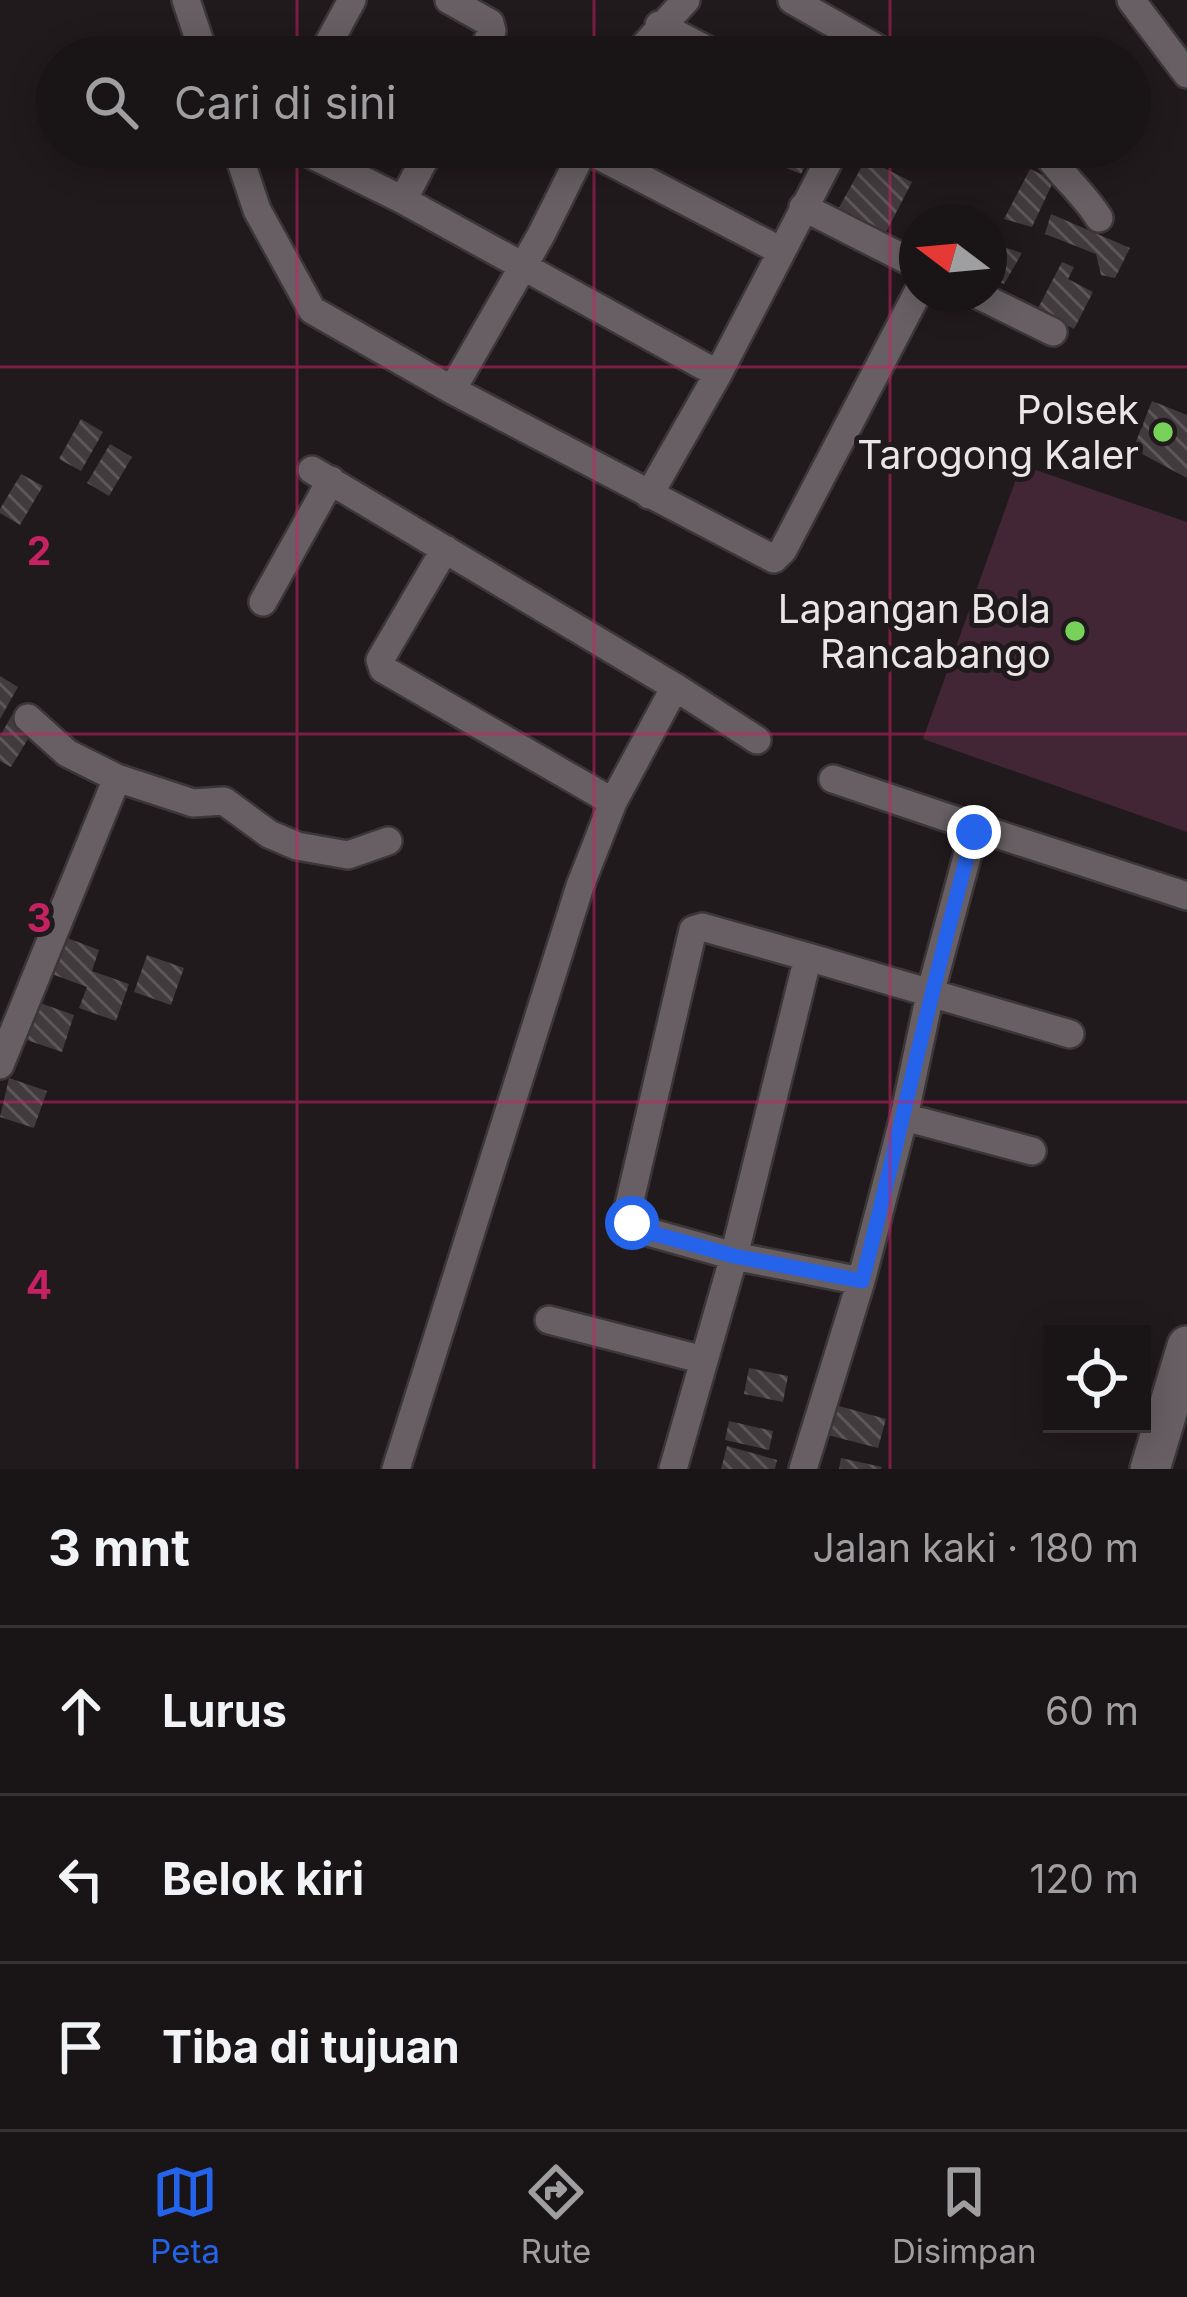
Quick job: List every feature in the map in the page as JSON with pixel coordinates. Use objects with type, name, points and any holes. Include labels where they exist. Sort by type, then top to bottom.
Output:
[{"type":"street","points":[[186,0],[198,36]]},
{"type":"street","points":[[332,36],[352,0]]},
{"type":"street","points":[[449,0],[490,22],[490,36]]},
{"type":"street","points":[[650,36],[686,0]]},
{"type":"street","points":[[792,0],[854,36]]},
{"type":"street","points":[[1129,1],[1140,9],[1187,74]]},
{"type":"street","points":[[659,25],[680,36]]},
{"type":"street","points":[[243,168],[257,210],[312,310],[769,558],[779,556],[908,312]]},
{"type":"street","points":[[338,168],[718,374]]},
{"type":"street","points":[[403,200],[420,168]]},
{"type":"street","points":[[452,390],[574,168]]},
{"type":"street","points":[[623,168],[779,250]]},
{"type":"street","points":[[649,495],[824,168]]},
{"type":"street","points":[[1055,168],[1088,200],[1099,218]]},
{"type":"street","points":[[803,207],[899,256]]},
{"type":"street","points":[[1007,309],[1053,332]]},
{"type":"street","points":[[263,602],[321,475],[757,740]]},
{"type":"street","points":[[445,549],[380,660],[382,669],[613,802]]},
{"type":"street","points":[[396,1469],[580,886],[613,802],[674,687]]},
{"type":"street","points":[[28,718],[67,753],[117,778],[193,802],[224,801],[268,834],[297,846],[348,855],[388,841]]},
{"type":"street","points":[[4,1046],[117,778]]},
{"type":"street","points":[[833,779],[1187,896]]},
{"type":"street","points":[[803,1469],[862,1281],[975,826]]},
{"type":"street","points":[[862,1281],[734,1256],[641,1230],[632,1223],[628,1209],[686,952],[696,927],[1070,1034]]},
{"type":"street","points":[[674,1469],[734,1256],[808,958]]},
{"type":"street","points":[[904,1117],[1032,1151]]},
{"type":"street","points":[[549,1320],[704,1360]]},
{"type":"street","points":[[1150,1469],[1187,1346]]},
{"type":"shaded area","name":"Lapangan Bola Rancabango","points":[[1021,465],[1187,522],[1187,832],[923,739]]},
{"type":"building","points":[[861,168],[884,168],[912,182],[885,234],[837,211]]},
{"type":"building","points":[[1030,169],[1054,180],[1032,227],[1007,220]]},
{"type":"building","points":[[1051,214],[1130,248],[1115,278],[1101,275],[1096,254],[1045,234]]},
{"type":"building","points":[[1007,248],[1022,253],[1007,279]]},
{"type":"building","points":[[1062,262],[1074,267],[1068,279],[1093,292],[1074,329],[1037,310]]},
{"type":"building","name":"Polsek Tarogong Kaler","points":[[1152,401],[1187,415],[1187,478],[1133,449]]},
{"type":"building","points":[[81,419],[103,432],[81,471],[59,459]]},
{"type":"building","points":[[110,444],[132,457],[109,496],[87,483]]},
{"type":"building","points":[[21,474],[43,486],[20,525],[0,509]]},
{"type":"building","points":[[0,676],[18,687],[0,719]]},
{"type":"building","points":[[12,715],[34,729],[11,767],[0,761],[0,736]]},
{"type":"building","points":[[62,936],[99,950],[92,971],[129,984],[116,1021],[79,1008],[87,987],[49,973]]},
{"type":"building","points":[[147,955],[184,968],[171,1005],[134,992]]},
{"type":"building","points":[[37,1002],[74,1015],[62,1052],[24,1039]]},
{"type":"building","points":[[9,1078],[47,1091],[34,1128],[0,1117]]},
{"type":"building","points":[[749,1368],[788,1376],[783,1402],[744,1394]]},
{"type":"building","points":[[828,1403],[886,1419],[878,1448],[820,1433]]},
{"type":"building","points":[[729,1421],[773,1431],[769,1450],[725,1440]]},
{"type":"building","points":[[727,1446],[777,1460],[775,1469],[721,1469]]},
{"type":"building","points":[[841,1458],[882,1467],[839,1469]]},
{"type":"place","name":"Polsek Tarogong Kaler","points":[[1163,432]]},
{"type":"place","name":"Lapangan Bola Rancabango","points":[[1075,631]]},
{"type":"route","points":[[632,1223],[641,1230],[734,1256],[862,1281],[974,832]]}]
